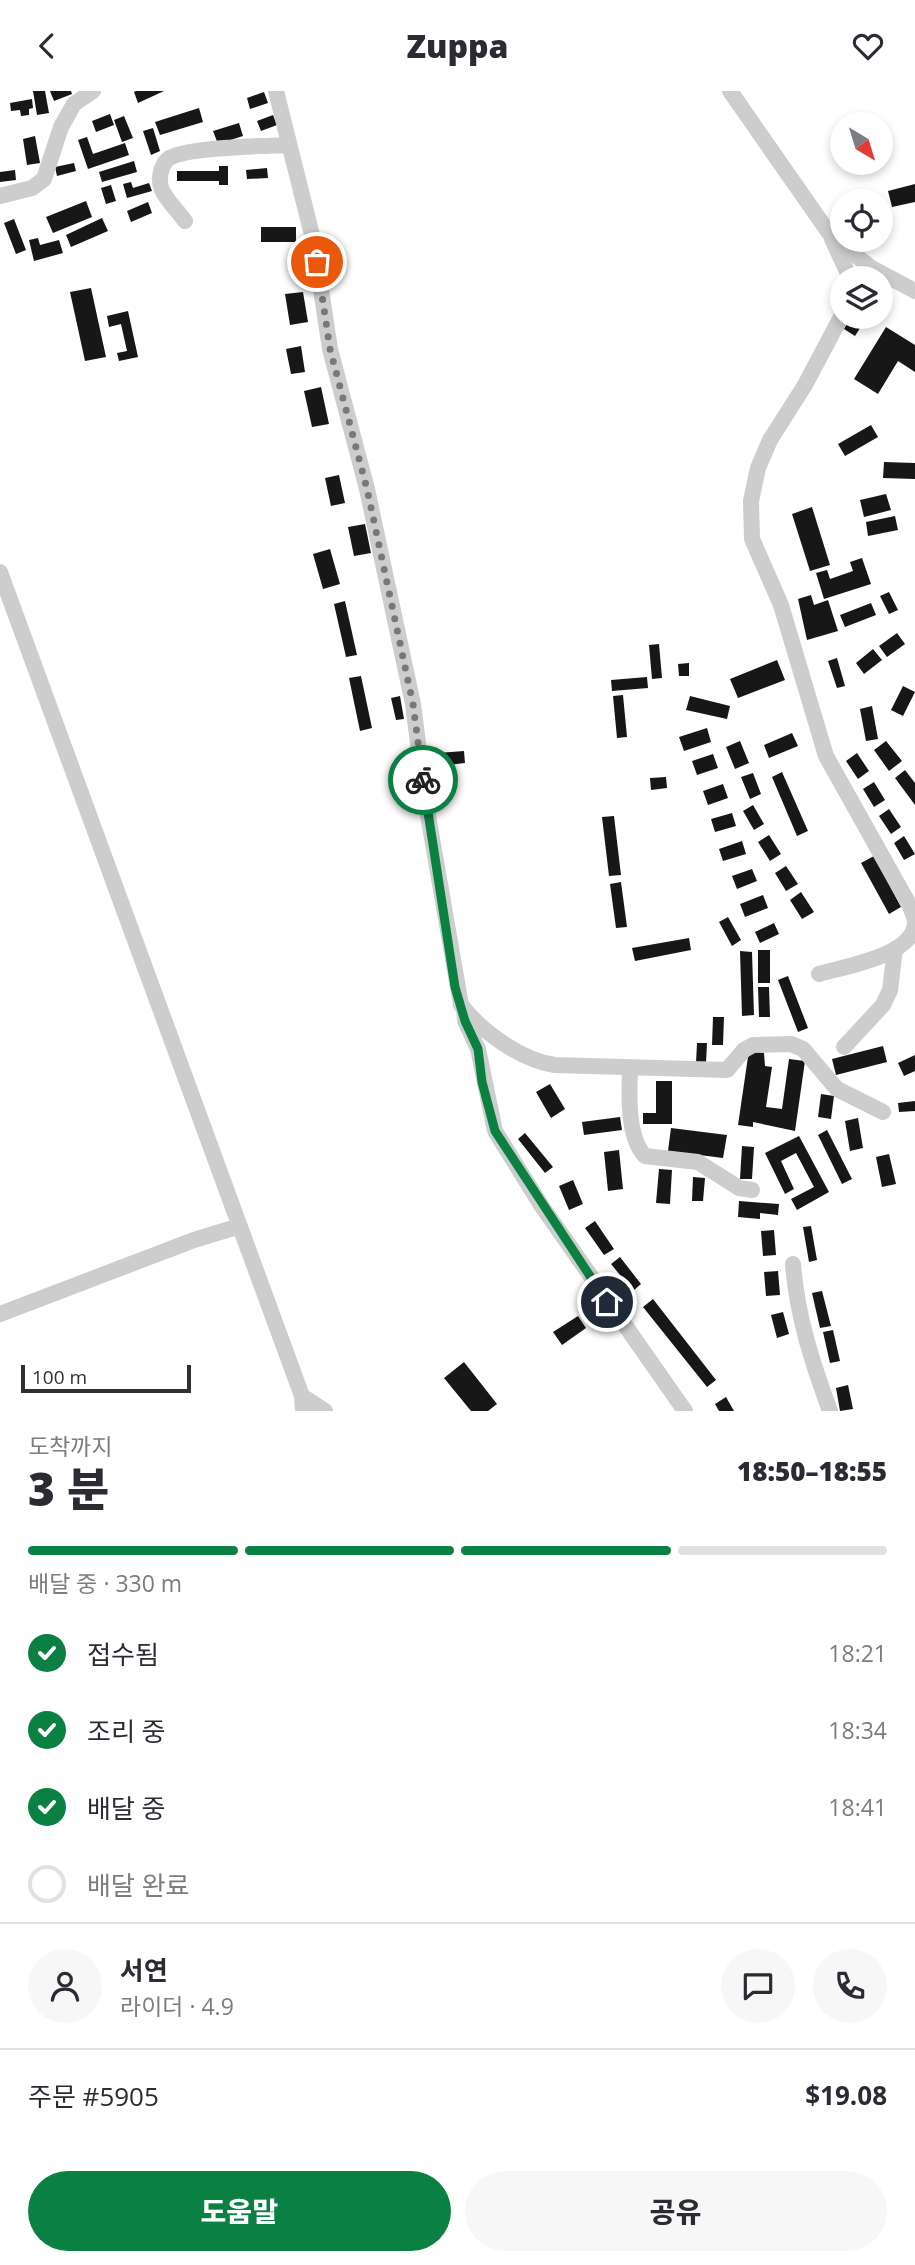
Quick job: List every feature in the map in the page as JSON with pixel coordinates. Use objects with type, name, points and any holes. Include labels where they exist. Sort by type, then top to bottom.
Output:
[{"type":"street","points":[[276,91],[282,106],[288,145],[314,243],[330,349],[367,489],[413,704],[455,987],[464,1009],[465,1021],[478,1049],[482,1082],[495,1131],[541,1205],[685,1411]]},
{"type":"street","points":[[730,91],[829,233],[844,266]]},
{"type":"street","points":[[0,196],[32,188],[44,179],[61,127],[74,104],[84,93]]},
{"type":"street","points":[[186,221],[161,188],[160,171],[168,160],[202,151],[288,145]]},
{"type":"street","points":[[829,233],[870,267],[915,291]]},
{"type":"street","points":[[819,974],[873,961],[895,949],[911,933],[915,922],[910,906],[826,756],[781,605],[752,539],[751,501],[758,468],[770,439],[805,385],[835,329]]},
{"type":"street","points":[[0,572],[303,1403],[324,1411]]},
{"type":"street","points":[[844,1047],[883,1005],[890,990],[895,949]]},
{"type":"street","points":[[464,1009],[516,1050],[537,1062],[630,1069],[727,1070],[744,1050],[753,1045],[790,1044],[803,1049],[837,1089],[883,1112]]},
{"type":"street","points":[[630,1069],[634,1133],[637,1146],[645,1156],[698,1162],[739,1188],[752,1190]]},
{"type":"street","points":[[0,1314],[194,1240],[240,1226]]},
{"type":"street","points":[[793,1264],[796,1303],[811,1360],[830,1411]]},
{"type":"building","points":[[33,91],[45,91],[49,113],[37,115]]},
{"type":"building","points":[[50,91],[71,91],[72,94],[54,101]]},
{"type":"building","points":[[136,91],[164,91],[138,103],[134,92]]},
{"type":"building","points":[[264,92],[268,103],[250,109],[247,98]]},
{"type":"building","points":[[32,99],[33,108],[29,109],[29,115],[21,116],[20,110],[11,111],[10,103]]},
{"type":"building","points":[[199,108],[203,122],[160,135],[155,122]]},
{"type":"building","points":[[110,114],[114,125],[96,132],[92,121]]},
{"type":"building","points":[[273,115],[277,125],[261,131],[257,121]]},
{"type":"building","points":[[124,116],[133,138],[122,142],[114,120]]},
{"type":"building","points":[[239,123],[243,136],[218,144],[213,131]]},
{"type":"building","points":[[153,128],[160,151],[151,155],[143,131]]},
{"type":"building","points":[[35,136],[40,163],[27,165],[23,139]]},
{"type":"building","points":[[87,137],[93,154],[125,143],[129,155],[88,169],[78,140]]},
{"type":"building","points":[[134,161],[137,172],[102,182],[99,172]]},
{"type":"building","points":[[74,163],[76,171],[57,176],[55,167]]},
{"type":"building","points":[[219,166],[228,166],[228,185],[219,185],[219,181],[177,181],[177,171],[219,171]]},
{"type":"building","points":[[267,168],[268,178],[247,179],[246,170]]},
{"type":"building","points":[[15,170],[16,180],[0,182],[0,172]]},
{"type":"building","points":[[131,182],[133,188],[149,183],[152,191],[127,198],[123,184]]},
{"type":"building","points":[[915,184],[915,202],[893,207],[893,190]]},
{"type":"building","points":[[111,185],[116,201],[106,204],[101,188]]},
{"type":"building","points":[[86,201],[92,217],[53,233],[46,217]]},
{"type":"building","points":[[148,202],[152,213],[131,222],[127,211]]},
{"type":"building","points":[[102,218],[108,231],[71,247],[66,235]]},
{"type":"building","points":[[14,219],[26,250],[16,254],[4,223]]},
{"type":"building","points":[[261,227],[296,227],[296,242],[261,242]]},
{"type":"building","points":[[38,238],[40,245],[59,240],[63,253],[34,261],[29,240]]},
{"type":"building","points":[[91,288],[106,357],[85,361],[70,292]]},
{"type":"building","points":[[303,292],[308,322],[290,325],[285,294]]},
{"type":"building","points":[[128,311],[138,357],[119,361],[117,353],[127,351],[121,324],[109,327],[107,316]]},
{"type":"building","points":[[844,329],[859,329],[855,336]]},
{"type":"building","points":[[885,329],[915,345],[915,372],[898,361],[878,394],[854,379]]},
{"type":"building","points":[[301,346],[305,372],[291,374],[286,349]]},
{"type":"building","points":[[321,387],[329,424],[312,427],[304,391]]},
{"type":"building","points":[[871,425],[878,437],[845,456],[838,444]]},
{"type":"building","points":[[884,462],[915,463],[915,479],[883,478]]},
{"type":"building","points":[[339,475],[345,503],[331,506],[325,478]]},
{"type":"building","points":[[886,494],[891,510],[864,517],[860,500]]},
{"type":"building","points":[[812,507],[830,565],[810,571],[792,514]]},
{"type":"building","points":[[895,516],[898,530],[868,536],[866,522]]},
{"type":"building","points":[[365,524],[371,553],[354,556],[348,527]]},
{"type":"building","points":[[330,549],[340,584],[323,589],[313,554]]},
{"type":"building","points":[[862,558],[871,584],[824,599],[816,573],[827,570],[830,579],[853,571],[850,562]]},
{"type":"building","points":[[889,592],[898,610],[889,614],[880,596]]},
{"type":"building","points":[[811,595],[814,605],[828,600],[838,631],[807,640],[798,599]]},
{"type":"building","points":[[345,601],[357,655],[346,657],[334,604]]},
{"type":"building","points":[[871,603],[876,615],[845,627],[840,615]]},
{"type":"building","points":[[897,633],[905,644],[887,657],[879,646]]},
{"type":"building","points":[[659,644],[662,678],[652,679],[649,645]]},
{"type":"building","points":[[873,649],[882,660],[864,674],[856,663]]},
{"type":"building","points":[[837,658],[845,686],[837,688],[828,661]]},
{"type":"building","points":[[777,660],[785,680],[738,698],[730,679]]},
{"type":"building","points":[[689,663],[689,676],[679,676],[678,664]]},
{"type":"building","points":[[361,676],[372,728],[360,731],[349,678]]},
{"type":"building","points":[[647,677],[648,688],[612,691],[611,680]]},
{"type":"building","points":[[903,686],[915,692],[903,716],[891,710]]},
{"type":"building","points":[[623,695],[627,737],[617,738],[613,696]]},
{"type":"building","points":[[400,696],[404,719],[396,720],[391,698]]},
{"type":"building","points":[[690,696],[730,706],[727,719],[686,710]]},
{"type":"building","points":[[872,706],[878,739],[866,741],[860,709]]},
{"type":"building","points":[[707,728],[711,742],[684,751],[679,737]]},
{"type":"building","points":[[792,733],[798,746],[769,758],[764,745]]},
{"type":"building","points":[[740,741],[749,763],[735,769],[726,747]]},
{"type":"building","points":[[886,741],[902,761],[889,771],[874,750]]},
{"type":"building","points":[[464,751],[465,763],[439,766],[438,753]]},
{"type":"building","points":[[857,753],[869,771],[858,779],[846,761]]},
{"type":"building","points":[[713,754],[718,768],[697,775],[692,761]]},
{"type":"building","points":[[905,770],[915,783],[915,805],[895,778]]},
{"type":"building","points":[[782,772],[808,831],[797,836],[772,777]]},
{"type":"building","points":[[753,773],[761,794],[750,799],[741,777]]},
{"type":"building","points":[[666,777],[667,788],[651,790],[650,778]]},
{"type":"building","points":[[874,782],[885,800],[874,807],[863,789]]},
{"type":"building","points":[[723,784],[728,798],[708,805],[703,791]]},
{"type":"building","points":[[753,805],[764,824],[754,830],[743,811]]},
{"type":"building","points":[[889,809],[901,827],[891,834],[879,816]]},
{"type":"building","points":[[732,813],[736,826],[715,832],[711,819]]},
{"type":"building","points":[[614,816],[621,875],[609,876],[602,817]]},
{"type":"building","points":[[769,835],[781,854],[770,861],[758,842]]},
{"type":"building","points":[[904,836],[915,854],[904,860],[894,843]]},
{"type":"building","points":[[742,841],[746,854],[723,861],[719,849]]},
{"type":"building","points":[[874,856],[901,907],[889,914],[861,863]]},
{"type":"building","points":[[786,866],[798,884],[786,891],[775,873]]},
{"type":"building","points":[[752,869],[757,881],[737,889],[732,876]]},
{"type":"building","points":[[621,882],[627,927],[616,928],[610,884]]},
{"type":"building","points":[[801,892],[814,912],[802,919],[790,900]]},
{"type":"building","points":[[763,895],[768,908],[745,917],[740,904]]},
{"type":"building","points":[[728,917],[741,940],[732,946],[719,922]]},
{"type":"building","points":[[774,923],[779,934],[760,943],[755,932]]},
{"type":"building","points":[[689,938],[691,950],[635,961],[632,948]]},
{"type":"building","points":[[758,950],[770,950],[770,983],[758,983]]},
{"type":"building","points":[[740,951],[752,952],[754,1015],[742,1016]]},
{"type":"building","points":[[788,976],[808,1028],[798,1032],[778,980]]},
{"type":"building","points":[[758,987],[769,987],[770,1017],[759,1017]]},
{"type":"building","points":[[713,1017],[724,1017],[723,1045],[712,1045]]},
{"type":"building","points":[[697,1043],[707,1043],[706,1063],[696,1063]]},
{"type":"building","points":[[883,1046],[887,1062],[836,1075],[832,1059]]},
{"type":"building","points":[[749,1050],[764,1053],[765,1066],[772,1067],[766,1107],[782,1109],[789,1059],[805,1061],[795,1131],[753,1122],[753,1127],[738,1125]]},
{"type":"building","points":[[915,1055],[915,1071],[904,1076],[898,1063]]},
{"type":"building","points":[[656,1081],[672,1081],[672,1124],[643,1124],[643,1113],[656,1113]]},
{"type":"building","points":[[550,1084],[565,1109],[551,1118],[536,1092]]},
{"type":"building","points":[[821,1094],[834,1096],[831,1119],[818,1117]]},
{"type":"building","points":[[915,1101],[915,1111],[899,1112],[898,1103]]},
{"type":"building","points":[[620,1117],[622,1130],[584,1135],[582,1122]]},
{"type":"building","points":[[858,1118],[863,1148],[850,1151],[845,1121]]},
{"type":"building","points":[[671,1128],[727,1135],[723,1158],[668,1151]]},
{"type":"building","points":[[827,1130],[852,1179],[842,1184],[818,1135]]},
{"type":"building","points":[[525,1133],[553,1167],[545,1173],[518,1139]]},
{"type":"building","points":[[799,1136],[829,1192],[797,1210],[791,1199],[814,1187],[796,1153],[781,1161],[794,1189],[785,1194],[765,1153]]},
{"type":"building","points":[[742,1146],[754,1147],[752,1179],[740,1179]]},
{"type":"building","points":[[619,1150],[623,1189],[608,1191],[604,1152]]},
{"type":"building","points":[[889,1154],[896,1184],[882,1187],[876,1157]]},
{"type":"building","points":[[659,1169],[672,1170],[670,1204],[656,1203]]},
{"type":"building","points":[[693,1177],[705,1178],[703,1201],[692,1201]]},
{"type":"building","points":[[573,1180],[583,1204],[569,1210],[559,1186]]},
{"type":"building","points":[[739,1201],[779,1204],[778,1215],[760,1213],[760,1219],[738,1217]]},
{"type":"building","points":[[595,1221],[614,1249],[604,1255],[585,1228]]},
{"type":"building","points":[[811,1226],[817,1260],[809,1262],[803,1227]]},
{"type":"building","points":[[774,1230],[776,1255],[763,1256],[761,1231]]},
{"type":"building","points":[[620,1257],[641,1284],[633,1291],[611,1264]]},
{"type":"building","points":[[778,1271],[780,1295],[766,1296],[764,1272]]},
{"type":"building","points":[[822,1291],[831,1326],[820,1328],[812,1293]]},
{"type":"building","points":[[653,1299],[716,1380],[707,1387],[643,1307]]},
{"type":"building","points":[[783,1312],[789,1334],[777,1338],[771,1315]]},
{"type":"building","points":[[578,1316],[586,1328],[562,1345],[553,1332]]},
{"type":"building","points":[[833,1330],[840,1361],[830,1363],[823,1332]]},
{"type":"building","points":[[464,1362],[497,1404],[488,1411],[471,1411],[444,1378]]},
{"type":"building","points":[[848,1385],[853,1409],[840,1411],[836,1388]]},
{"type":"building","points":[[726,1397],[734,1411],[719,1411],[715,1404]]},
{"type":"way so far","points":[[317,262],[330,349],[367,489],[413,704],[423,780]]},
{"type":"route","points":[[423,780],[455,987],[464,1009],[465,1021],[478,1049],[482,1082],[495,1131],[607,1302]]}]
